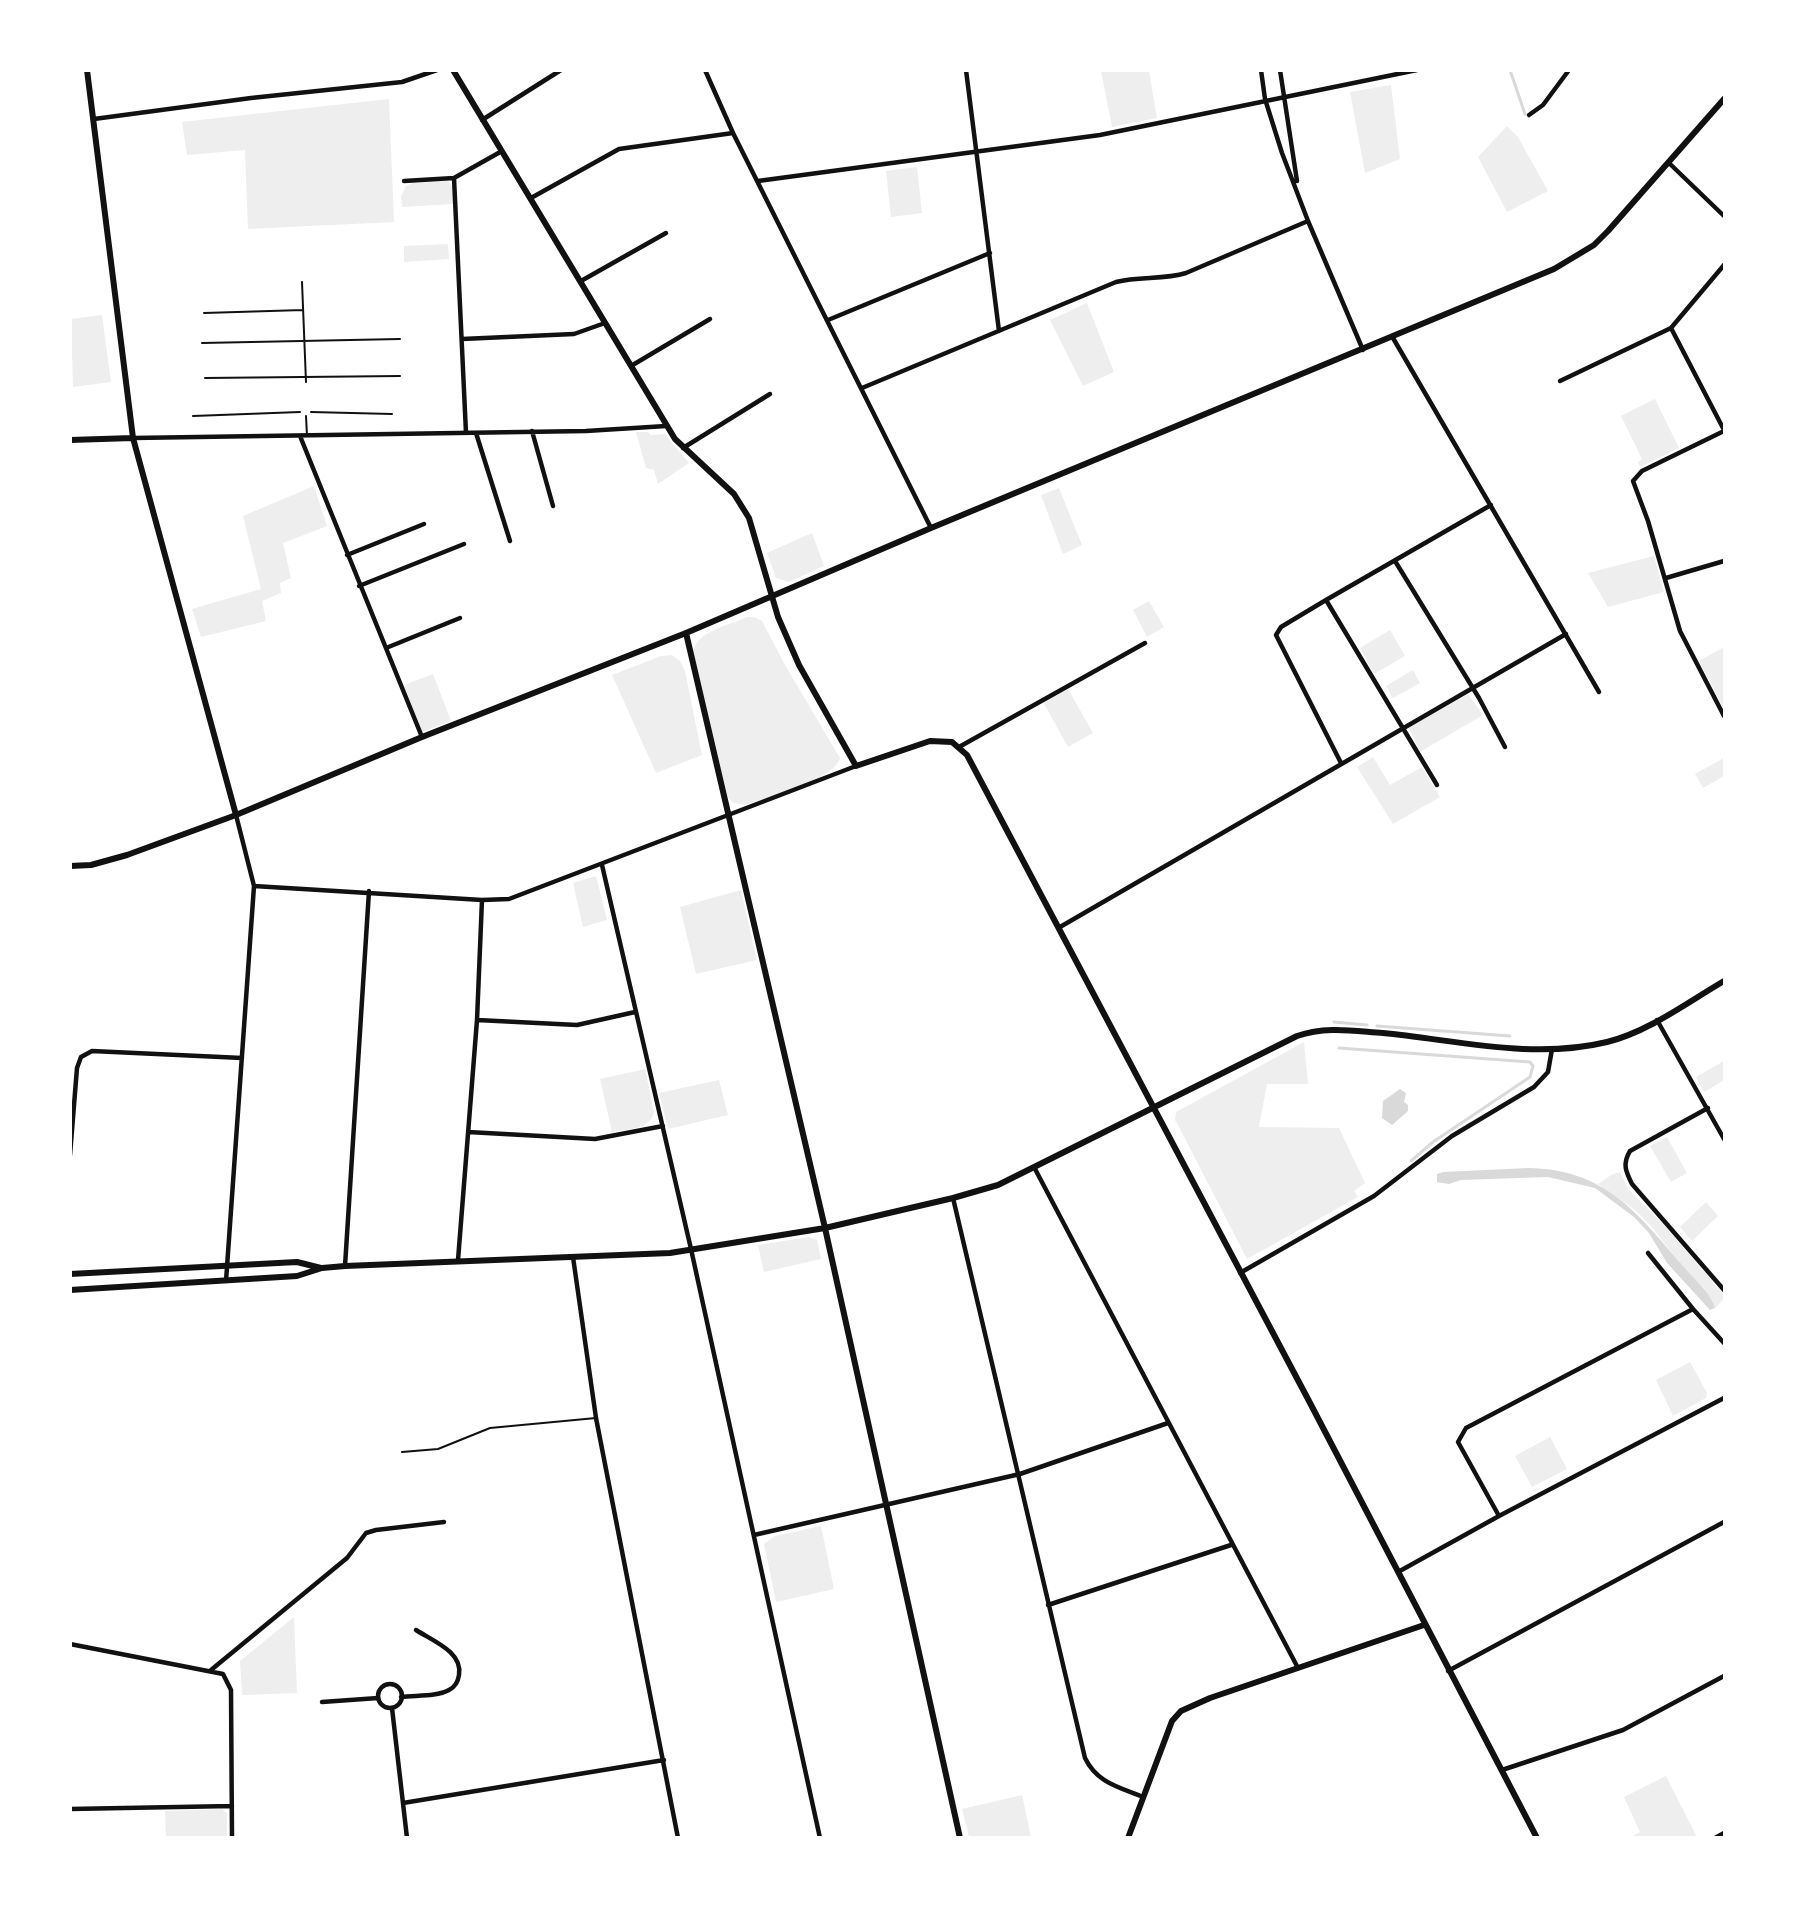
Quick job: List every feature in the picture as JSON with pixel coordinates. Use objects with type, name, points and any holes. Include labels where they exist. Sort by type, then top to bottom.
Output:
[{"type":"street","points":[[87,70],[133,438],[254,886],[226,1281]]},
{"type":"street","points":[[94,119],[251,98],[402,82],[437,70]]},
{"type":"street","points":[[453,70],[666,426],[683,448],[734,494],[749,518],[771,597],[799,664],[856,766]]},
{"type":"street","points":[[482,120],[561,70]]},
{"type":"street","points":[[705,70],[733,133],[931,528]]},
{"type":"street","points":[[966,70],[999,331]]},
{"type":"street","points":[[1261,70],[1264,99],[1308,221],[1363,350]]},
{"type":"street","points":[[1280,70],[1298,191]]},
{"type":"street","points":[[758,181],[1159,124],[1264,99],[1417,70]]},
{"type":"street","points":[[1529,115],[1544,105],[1568,71]]},
{"type":"street","points":[[70,866],[91,865],[127,855],[236,815],[422,737],[686,633],[931,528],[1475,304],[1574,259],[1608,231],[1725,99]]},
{"type":"street","points":[[531,198],[618,149],[733,133]]},
{"type":"street","points":[[404,181],[454,178],[502,151]]},
{"type":"street","points":[[1669,163],[1725,216]]},
{"type":"street","points":[[454,178],[466,433]]},
{"type":"street","points":[[862,388],[1116,282],[1141,278],[1168,278],[1186,273],[1308,221]]},
{"type":"street","points":[[580,281],[666,233]]},
{"type":"street","points":[[828,320],[990,253]]},
{"type":"street","points":[[1560,381],[1671,327],[1725,266]]},
{"type":"street","points":[[631,366],[710,319]]},
{"type":"street","points":[[462,339],[574,334],[605,323]]},
{"type":"street","points":[[1671,327],[1725,430],[1642,471],[1633,481],[1666,578],[1680,631],[1725,716]]},
{"type":"street","points":[[1393,338],[1599,692]]},
{"type":"street","points":[[683,448],[770,394]]},
{"type":"street","points":[[70,440],[476,433],[666,426]]},
{"type":"street","points":[[532,431],[553,506]]},
{"type":"street","points":[[476,433],[510,542]]},
{"type":"street","points":[[300,436],[422,737]]},
{"type":"street","points":[[1341,763],[1276,634],[1281,627],[1326,600],[1491,505]]},
{"type":"street","points":[[347,555],[424,524]]},
{"type":"street","points":[[359,586],[464,544]]},
{"type":"street","points":[[1395,561],[1472,687],[1505,747]]},
{"type":"street","points":[[1666,578],[1725,561]]},
{"type":"street","points":[[1326,600],[1437,785]]},
{"type":"street","points":[[386,648],[460,618]]},
{"type":"street","points":[[686,633],[825,1228],[960,1838]]},
{"type":"street","points":[[1060,927],[1566,634]]},
{"type":"street","points":[[959,747],[1145,643]]},
{"type":"street","points":[[254,886],[369,891],[482,900],[509,899],[856,766],[930,741],[952,742],[959,747],[967,755],[1060,927],[1153,1109],[1537,1838]]},
{"type":"street","points":[[602,865],[691,1249],[820,1838]]},
{"type":"street","points":[[345,1266],[369,891]]},
{"type":"street","points":[[458,1260],[477,1020],[482,900]]},
{"type":"street","points":[[70,1290],[297,1276],[322,1268],[345,1266],[573,1257],[691,1249],[825,1228],[998,1185],[1297,1036],[1314,1030],[1332,1029],[1516,1049],[1552,1049],[1607,1042],[1657,1020],[1725,981]]},
{"type":"street","points":[[477,1020],[576,1025],[635,1012]]},
{"type":"street","points":[[1657,1020],[1725,1139]]},
{"type":"street","points":[[1240,1273],[1374,1196],[1452,1136],[1534,1087],[1548,1072],[1552,1049]]},
{"type":"street","points":[[70,1155],[76,1068],[81,1057],[92,1051],[242,1058]]},
{"type":"street","points":[[1708,1108],[1630,1152],[1625,1159],[1625,1170],[1632,1184],[1725,1290]]},
{"type":"street","points":[[468,1132],[595,1139],[663,1126]]},
{"type":"street","points":[[1034,1167],[1231,1545],[1298,1668]]},
{"type":"street","points":[[953,1198],[1020,1474],[1048,1605],[1085,1758],[1092,1773],[1105,1782],[1143,1797]]},
{"type":"street","points":[[1648,1253],[1693,1309],[1725,1342]]},
{"type":"street","points":[[573,1257],[596,1418],[678,1838]]},
{"type":"street","points":[[70,1274],[297,1262],[322,1268]]},
{"type":"street","points":[[1499,1516],[1458,1442],[1466,1428],[1693,1309]]},
{"type":"street","points":[[1398,1572],[1499,1516],[1725,1398]]},
{"type":"street","points":[[754,1535],[1020,1474],[1168,1424]]},
{"type":"street","points":[[211,1670],[347,1558],[366,1533],[444,1522]]},
{"type":"street","points":[[1448,1671],[1725,1522]]},
{"type":"street","points":[[1048,1605],[1231,1545]]},
{"type":"street","points":[[1128,1838],[1172,1721],[1181,1711],[1210,1698],[1424,1625]]},
{"type":"street","points":[[401,1697],[443,1692],[455,1686],[459,1679],[460,1667],[455,1656],[416,1630]]},
{"type":"street","points":[[70,1644],[223,1674],[231,1690],[232,1838]]},
{"type":"street","points":[[1502,1770],[1623,1730],[1725,1676]]},
{"type":"street","points":[[389,1684],[397,1687],[401,1697],[399,1704],[392,1708],[384,1707],[378,1698],[380,1690],[389,1684]]},
{"type":"street","points":[[322,1702],[378,1698]]},
{"type":"street","points":[[392,1708],[407,1838]]},
{"type":"street","points":[[403,1803],[664,1760]]},
{"type":"street","points":[[70,1809],[232,1806]]},
{"type":"lane","points":[[302,282],[306,382]]},
{"type":"lane","points":[[204,314],[303,310]]},
{"type":"lane","points":[[202,343],[400,339]]},
{"type":"lane","points":[[205,378],[400,376]]},
{"type":"lane","points":[[193,416],[300,412]]},
{"type":"lane","points":[[311,412],[392,414]]},
{"type":"lane","points":[[306,416],[307,436]]},
{"type":"lane","points":[[402,1452],[438,1449],[490,1428],[596,1418]]},
{"type":"shaded area","points":[[1101,71],[1149,71],[1157,118],[1112,127]]},
{"type":"shaded area","points":[[1391,85],[1400,159],[1365,173],[1350,92]]},
{"type":"shaded area","points":[[389,99],[394,222],[248,229],[245,150],[187,155],[182,122]]},
{"type":"shaded area","points":[[1507,126],[1518,137],[1548,191],[1507,212],[1478,157]]},
{"type":"shaded area","points":[[917,167],[922,213],[891,217],[886,171]]},
{"type":"shaded area","points":[[448,181],[453,188],[453,204],[402,207],[401,196],[406,186],[413,183]]},
{"type":"shaded area","points":[[448,244],[449,259],[404,262],[404,246]]},
{"type":"shaded area","points":[[1087,303],[1114,372],[1083,386],[1050,320]]},
{"type":"shaded area","points":[[102,315],[111,382],[73,387],[71,319]]},
{"type":"shaded area","points":[[1655,399],[1679,448],[1640,467],[1638,462],[1642,459],[1621,416]]},
{"type":"shaded area","points":[[636,432],[648,432],[651,435],[665,434],[689,463],[658,484],[654,470],[646,468]]},
{"type":"shaded area","points":[[314,486],[327,526],[283,543],[291,578],[280,583],[281,593],[262,601],[266,621],[201,637],[192,609],[261,589],[243,516]]},
{"type":"shaded area","points":[[1059,488],[1082,545],[1063,554],[1041,495]]},
{"type":"shaded area","points":[[812,533],[824,566],[789,582],[776,578],[767,553]]},
{"type":"shaded area","points":[[1654,556],[1664,592],[1608,607],[1588,573]]},
{"type":"shaded area","points":[[1149,601],[1164,627],[1147,637],[1133,610]]},
{"type":"shaded area","points":[[747,617],[754,617],[762,621],[840,758],[826,774],[799,787],[745,805],[734,803],[728,798],[693,652],[696,645],[707,634]]},
{"type":"shaded area","points":[[1390,630],[1405,656],[1374,674],[1360,648]]},
{"type":"shaded area","points":[[1724,647],[1724,709],[1699,661]]},
{"type":"shaded area","points":[[672,655],[680,661],[685,671],[702,755],[656,773],[612,675],[661,656]]},
{"type":"shaded area","points":[[1413,670],[1420,683],[1393,698],[1386,686]]},
{"type":"shaded area","points":[[433,674],[451,721],[422,732],[404,685]]},
{"type":"shaded area","points":[[1068,689],[1093,733],[1068,747],[1043,702]]},
{"type":"shaded area","points":[[1468,694],[1483,715],[1420,752],[1409,728]]},
{"type":"shaded area","points":[[1373,757],[1390,785],[1422,767],[1440,797],[1393,824],[1357,767]]},
{"type":"shaded area","points":[[1724,758],[1724,776],[1703,788],[1695,774]]},
{"type":"shaded area","points":[[596,876],[607,920],[583,927],[573,883]]},
{"type":"shaded area","points":[[741,890],[757,960],[696,974],[680,907]]},
{"type":"shaded area","points":[[1304,1042],[1308,1084],[1267,1084],[1259,1127],[1339,1128],[1365,1183],[1354,1191],[1358,1197],[1247,1259],[1175,1120],[1176,1112]]},
{"type":"shaded area","points":[[1724,1061],[1724,1080],[1704,1092],[1696,1077]]},
{"type":"shaded area","points":[[645,1069],[654,1112],[652,1118],[638,1128],[612,1132],[600,1079]]},
{"type":"shaded area","points":[[719,1080],[728,1115],[668,1129],[659,1093]]},
{"type":"shaded area","points":[[1400,1089],[1406,1093],[1404,1102],[1408,1105],[1408,1111],[1392,1125],[1382,1118],[1383,1101]]},
{"type":"shaded area","points":[[1667,1137],[1687,1173],[1671,1182],[1650,1146]]},
{"type":"shaded area","points":[[1528,1168],[1555,1170],[1578,1176],[1617,1197],[1650,1228],[1705,1291],[1715,1308],[1710,1310],[1667,1263],[1649,1233],[1634,1217],[1595,1188],[1548,1177],[1461,1180],[1449,1184],[1437,1182],[1437,1174],[1443,1172]]},
{"type":"shaded area","points":[[1620,1172],[1628,1189],[1662,1223],[1724,1295],[1724,1299],[1715,1308],[1651,1226],[1635,1210],[1598,1184]]},
{"type":"shaded area","points":[[1706,1202],[1718,1216],[1692,1241],[1680,1227]]},
{"type":"shaded area","points":[[809,1237],[817,1240],[821,1259],[764,1272],[758,1245]]},
{"type":"shaded area","points":[[1690,1362],[1707,1393],[1706,1398],[1673,1416],[1656,1380]]},
{"type":"shaded area","points":[[1550,1437],[1567,1469],[1532,1487],[1515,1456]]},
{"type":"shaded area","points":[[821,1526],[834,1589],[776,1602],[764,1544],[775,1536]]},
{"type":"shaded area","points":[[294,1617],[297,1693],[242,1695],[240,1661]]},
{"type":"shaded area","points":[[1666,1776],[1697,1837],[1631,1837],[1640,1832],[1624,1797]]},
{"type":"shaded area","points":[[1022,1795],[1031,1837],[969,1837],[962,1809]]},
{"type":"shaded area","points":[[222,1809],[227,1813],[227,1837],[166,1837],[165,1811]]},
{"type":"waterway","points":[[1510,70],[1525,114]]},
{"type":"waterway","points":[[1334,1022],[1367,1025]]},
{"type":"waterway","points":[[1377,1026],[1510,1036]]},
{"type":"waterway","points":[[1339,1048],[1530,1062],[1533,1066],[1530,1077],[1433,1142],[1411,1161]]}]
